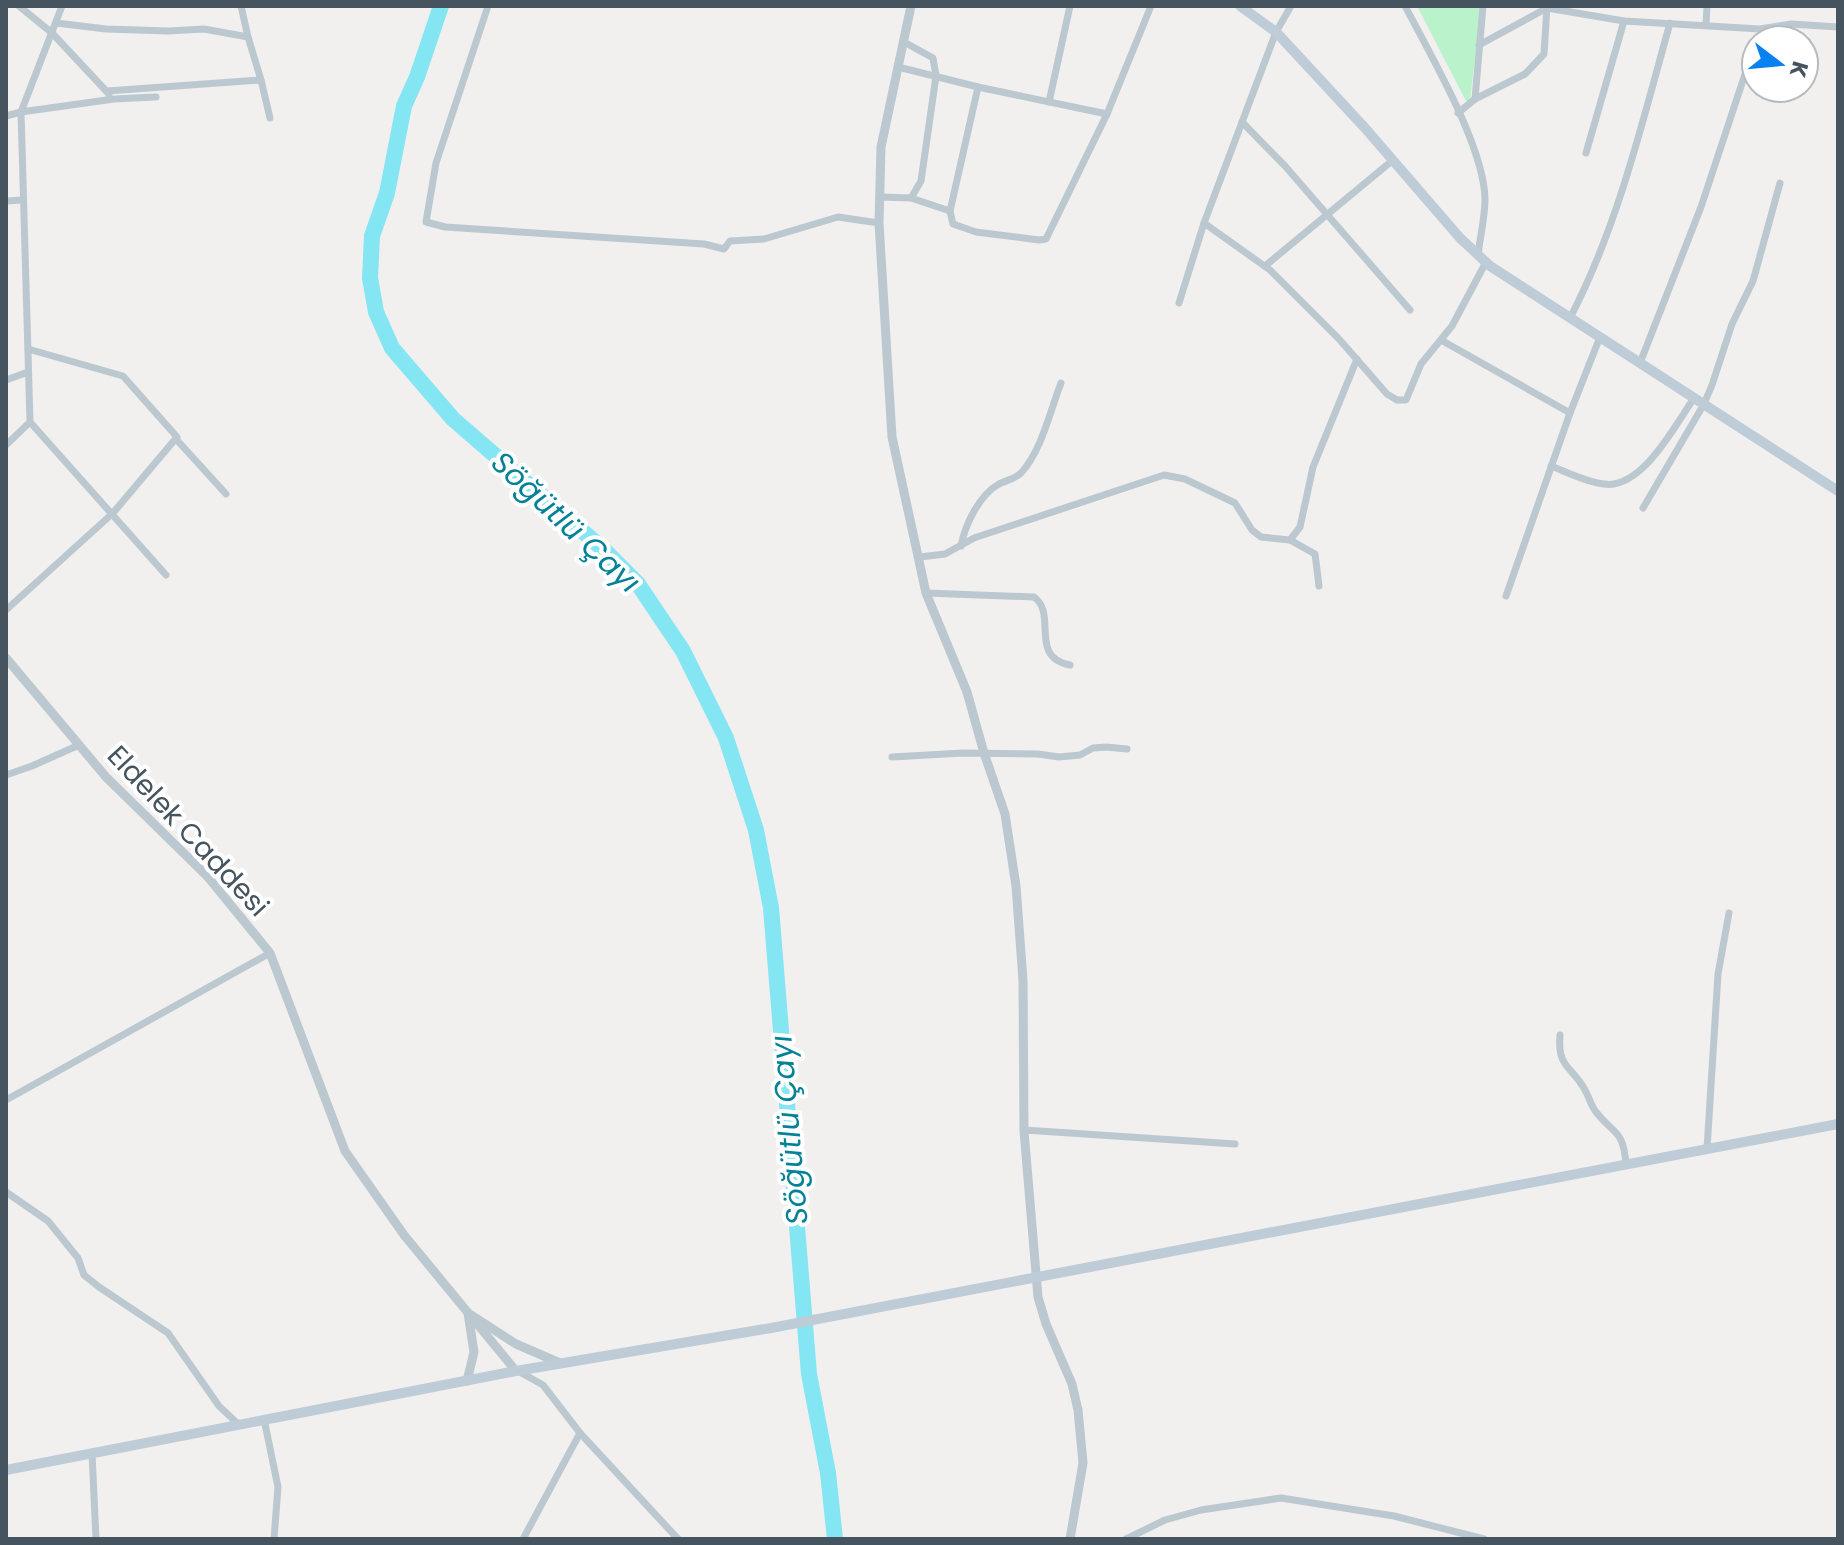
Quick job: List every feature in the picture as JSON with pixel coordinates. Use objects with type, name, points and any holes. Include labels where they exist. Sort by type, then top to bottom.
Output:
[{"type":"main road","points":[[1240,6],[1276,32],[1482,258],[1838,491]]},
{"type":"main road","points":[[6,1470],[516,1371],[771,1328],[1838,1124]]},
{"type":"street","points":[[19,6],[52,33],[114,99]]},
{"type":"street","points":[[62,6],[21,112],[30,422],[166,575]]},
{"type":"street","points":[[241,6],[270,118]]},
{"type":"street","points":[[488,6],[436,163],[426,222],[445,227],[704,244],[724,249],[730,241],[764,239],[838,217],[879,223]]},
{"type":"street","points":[[911,6],[881,147],[879,223],[892,437],[926,593],[967,692],[1005,814],[1016,886],[1023,980],[1024,1130],[1038,1297],[1072,1384],[1083,1463],[1070,1539]]},
{"type":"street","points":[[1049,102],[1070,6]]},
{"type":"street","points":[[978,87],[950,211],[953,224],[976,232],[1046,239],[1107,114],[1151,6]]},
{"type":"street","points":[[1179,303],[1204,223],[1242,122],[1276,32],[1291,6]]},
{"type":"street","points":[[1204,223],[1265,266],[1357,359],[1387,394],[1397,400],[1406,400],[1421,364],[1460,312],[1482,258],[1485,200],[1483,183],[1458,113],[1405,6]]},
{"type":"street","points":[[1475,99],[1483,6]]},
{"type":"street","points":[[1706,25],[1707,6]]},
{"type":"street","points":[[1458,113],[1475,99],[1525,74],[1544,54],[1547,7]]},
{"type":"street","points":[[1479,45],[1547,7],[1624,21],[1740,28]]},
{"type":"street","points":[[1586,153],[1624,21]]},
{"type":"street","points":[[56,23],[106,29],[204,29],[248,37]]},
{"type":"street","points":[[1570,318],[1593,274],[1630,164],[1670,23]]},
{"type":"street","points":[[904,42],[933,58],[936,76],[921,181],[911,198]]},
{"type":"street","points":[[898,67],[1107,114]]},
{"type":"street","points":[[107,91],[261,80]]},
{"type":"street","points":[[1640,363],[1701,207],[1740,89]]},
{"type":"street","points":[[6,116],[114,99],[156,97]]},
{"type":"street","points":[[1242,122],[1285,166],[1410,310]]},
{"type":"street","points":[[1265,266],[1393,160]]},
{"type":"street","points":[[1643,508],[1699,401],[1753,281],[1780,183]]},
{"type":"street","points":[[879,197],[911,198],[950,211]]},
{"type":"street","points":[[6,201],[23,200]]},
{"type":"street","points":[[1506,596],[1600,337]]},
{"type":"street","points":[[1441,340],[1570,413]]},
{"type":"street","points":[[28,349],[123,376],[226,494]]},
{"type":"street","points":[[1290,540],[1300,527],[1313,467],[1357,359]]},
{"type":"street","points":[[6,380],[28,372]]},
{"type":"street","points":[[961,546],[975,511],[989,492],[1022,472],[1034,452],[1061,383]]},
{"type":"street","points":[[1551,466],[1606,485],[1624,479],[1651,463],[1699,401]]},
{"type":"street","points":[[6,445],[30,422]]},
{"type":"street","points":[[6,610],[113,513],[176,439]]},
{"type":"street","points":[[920,557],[945,554],[988,534],[1164,475],[1185,479],[1235,503],[1252,530],[1261,537],[1290,540],[1315,554],[1319,586]]},
{"type":"street","points":[[926,593],[1034,597],[1042,606],[1050,654],[1070,665]]},
{"type":"street","name":"Eldelek Caddesi","points":[[6,658],[106,777],[207,876],[270,953],[345,1151],[404,1235],[516,1371]]},
{"type":"street","points":[[6,775],[79,745]]},
{"type":"street","points":[[892,757],[984,753],[1059,757],[1080,755],[1093,748],[1127,749]]},
{"type":"street","points":[[1707,1149],[1718,974],[1729,913]]},
{"type":"street","points":[[6,1100],[270,953]]},
{"type":"street","points":[[1560,1035],[1563,1063],[1584,1087],[1596,1112],[1619,1134],[1626,1164]]},
{"type":"street","points":[[1024,1130],[1235,1144]]},
{"type":"street","points":[[6,1192],[48,1221],[65,1238],[78,1258],[84,1275],[168,1333],[219,1406],[238,1424]]},
{"type":"street","points":[[468,1313],[516,1344],[560,1363]]},
{"type":"street","points":[[467,1381],[474,1352],[468,1313]]},
{"type":"street","points":[[516,1371],[543,1385],[580,1433],[678,1539]]},
{"type":"street","points":[[264,1419],[278,1487],[274,1539]]},
{"type":"street","points":[[523,1539],[580,1433]]},
{"type":"street","points":[[92,1453],[96,1539]]},
{"type":"street","points":[[1126,1539],[1165,1520],[1201,1510],[1281,1498],[1431,1523],[1484,1539]]},
{"type":"green space","points":[[1417,6],[1481,6],[1470,101],[1466,101]]},
{"type":"waterway","name":"Söğütlü Çayı","points":[[441,6],[404,106],[387,193],[372,236],[370,278],[376,312],[392,348],[453,419],[603,549],[638,584],[683,651],[726,738],[756,830],[771,908],[809,1374],[828,1473],[835,1539]]}]
